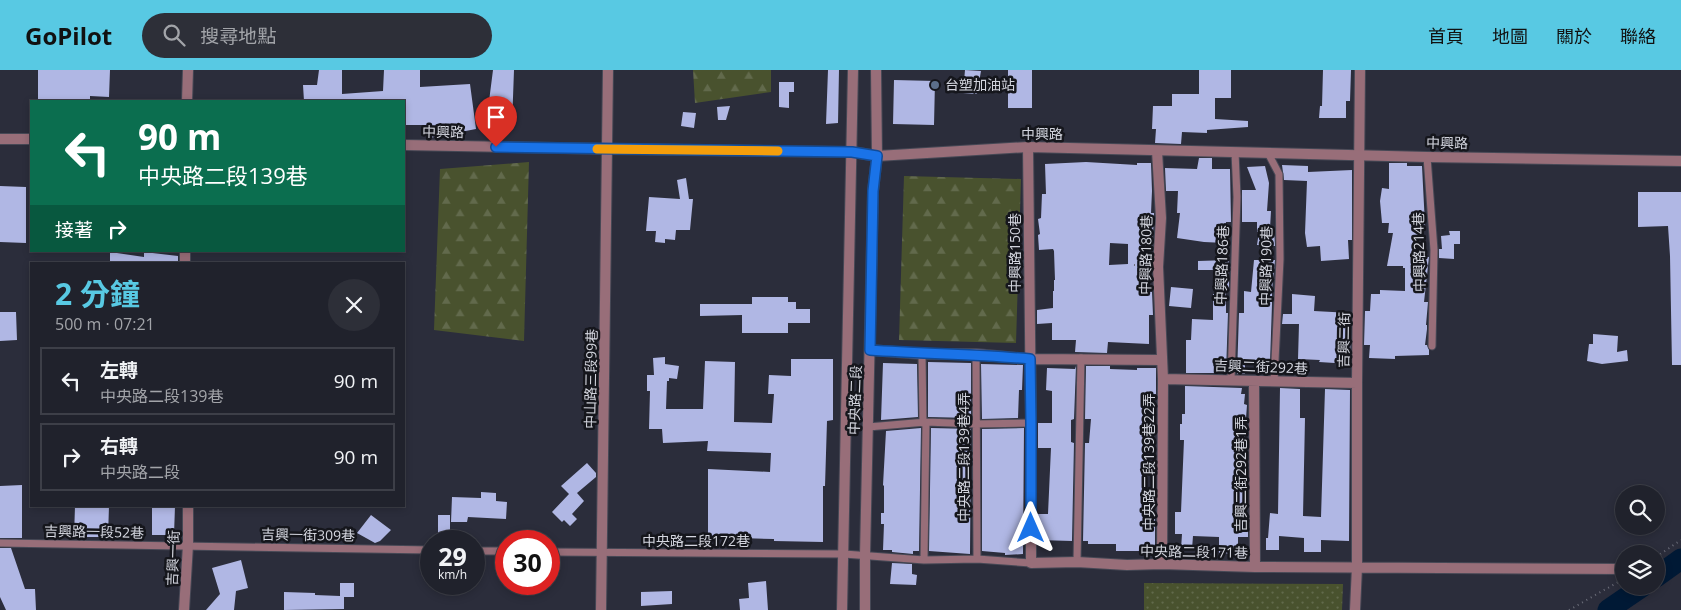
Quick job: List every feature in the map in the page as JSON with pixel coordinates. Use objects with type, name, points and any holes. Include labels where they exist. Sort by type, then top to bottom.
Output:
[{"type":"street","points":[[187,100],[188,70]]},
{"type":"street","name":"中山路三段99巷","points":[[601,610],[608,70]]},
{"type":"street","name":"中央路二段","points":[[842,610],[853,70]]},
{"type":"street","name":"中央路二段","points":[[866,610],[865,555],[873,191],[877,156],[876,70]]},
{"type":"street","name":"吉興二街","points":[[1355,610],[1357,567],[1360,70]]},
{"type":"street","points":[[0,138],[30,139]]},
{"type":"street","name":"中興路","points":[[405,144],[852,152],[877,156],[1028,147],[1681,161]]},
{"type":"street","name":"中興路150巷","points":[[1028,147],[1031,423],[1030,563]]},
{"type":"street","name":"中興路180巷","points":[[1156,151],[1161,218],[1158,267],[1162,360]]},
{"type":"street","points":[[870,350],[922,354],[976,354],[1030,359],[1162,360]]},
{"type":"street","name":"中央路二段139巷22弄","points":[[1162,360],[1162,564]]},
{"type":"street","name":"吉興二街292巷","points":[[1163,379],[1357,383]]},
{"type":"street","name":"吉興二街292巷1弄","points":[[1254,382],[1255,567]]},
{"type":"street","name":"吉興一街","points":[[184,610],[188,507]]},
{"type":"street","name":"中央路二段171巷","points":[[1030,563],[1077,562],[1127,566],[1162,564],[1255,567],[1615,569]]},
{"type":"lane","name":"中興路186巷","points":[[1231,380],[1237,197],[1235,152]]},
{"type":"lane","name":"中興路190巷","points":[[1268,153],[1279,174],[1280,259],[1274,382]]},
{"type":"lane","name":"中興路214巷","points":[[1427,157],[1434,250],[1432,346]]},
{"type":"lane","points":[[922,354],[924,560]]},
{"type":"lane","name":"中央路二段139巷4弄","points":[[976,354],[977,559]]},
{"type":"lane","points":[[1077,562],[1081,358]]},
{"type":"lane","points":[[868,427],[924,422],[976,424],[1031,423]]},
{"type":"lane","name":"吉興路一段52巷","points":[[0,543],[188,545]]},
{"type":"lane","name":"吉興一街309巷","points":[[188,545],[420,550]]},
{"type":"lane","name":"中央路二段172巷","points":[[560,552],[844,554],[924,560],[977,559],[1030,563]]},
{"type":"path","points":[[1665,551],[1681,540]]},
{"type":"path","points":[[1569,610],[1615,583]]},
{"type":"green space","points":[[693,70],[771,70],[771,92],[695,103]]},
{"type":"green space","points":[[529,162],[524,341],[434,330],[440,169]]},
{"type":"green space","points":[[904,176],[1021,179],[1016,343],[899,340]]},
{"type":"green space","points":[[1144,583],[1343,584],[1342,610],[1144,610]]},
{"type":"building","points":[[38,70],[110,70],[109,97],[90,96],[90,100],[38,100]]},
{"type":"building","points":[[319,70],[342,70],[342,94],[383,91],[384,70],[420,70],[420,87],[470,84],[476,129],[429,138],[429,125],[405,125],[405,100],[304,100],[303,85],[317,85]]},
{"type":"building","points":[[493,70],[514,70],[512,125],[486,125]]},
{"type":"building","points":[[828,70],[839,70],[838,123],[826,124]]},
{"type":"building","points":[[965,70],[981,71],[977,94],[963,93]]},
{"type":"building","points":[[1008,70],[1032,70],[1032,108],[1008,108]]},
{"type":"building","points":[[1199,70],[1231,70],[1231,98],[1215,98],[1215,119],[1248,121],[1248,127],[1207,130],[1207,133],[1182,132],[1181,144],[1155,143],[1156,129],[1152,129],[1153,106],[1172,106],[1172,94],[1199,94]]},
{"type":"building","points":[[1323,70],[1351,70],[1350,101],[1346,101],[1346,118],[1319,118],[1320,106],[1322,106]]},
{"type":"building","points":[[894,80],[935,81],[934,125],[893,124]]},
{"type":"building","points":[[779,82],[794,82],[794,92],[789,92],[789,108],[779,107]]},
{"type":"building","points":[[730,106],[726,120],[718,120],[717,107]]},
{"type":"building","points":[[683,112],[696,113],[694,128],[681,126]]},
{"type":"building","points":[[1199,158],[1212,158],[1212,169],[1230,169],[1231,222],[1226,222],[1225,243],[1177,238],[1180,213],[1177,213],[1178,191],[1166,191],[1165,168],[1197,169]]},
{"type":"building","points":[[1086,162],[1137,165],[1137,163],[1151,163],[1151,213],[1154,213],[1152,248],[1144,248],[1143,270],[1148,270],[1149,292],[1152,292],[1153,315],[1149,315],[1149,344],[1108,342],[1107,353],[1075,352],[1076,340],[1052,340],[1052,323],[1037,324],[1037,310],[1053,308],[1055,280],[1053,249],[1039,250],[1038,235],[1040,234],[1038,219],[1041,218],[1042,194],[1046,194],[1045,164]],"holes":[[[1110,243],[1128,244],[1128,264],[1109,265]]]},
{"type":"building","points":[[1389,163],[1407,163],[1407,166],[1422,166],[1425,225],[1423,225],[1421,237],[1417,237],[1417,256],[1429,257],[1424,302],[1428,302],[1425,345],[1427,345],[1429,350],[1429,355],[1395,356],[1395,359],[1369,358],[1370,345],[1364,345],[1365,311],[1370,311],[1371,294],[1380,294],[1380,290],[1405,291],[1405,268],[1403,266],[1387,266],[1393,233],[1388,233],[1389,223],[1382,223],[1380,201],[1382,188],[1389,189]]},
{"type":"building","points":[[1282,165],[1308,166],[1308,172],[1352,170],[1352,240],[1348,240],[1349,259],[1321,261],[1320,246],[1307,247],[1305,233],[1307,181],[1284,180]]},
{"type":"building","points":[[1265,166],[1269,183],[1267,211],[1271,211],[1270,228],[1274,228],[1275,246],[1257,245],[1259,232],[1257,232],[1257,222],[1242,222],[1242,190],[1256,190],[1247,167]]},
{"type":"building","points":[[686,178],[689,199],[693,199],[690,230],[676,230],[675,240],[665,239],[665,243],[655,242],[656,231],[646,231],[649,197],[680,199],[677,180]]},
{"type":"building","points":[[0,186],[26,187],[26,243],[0,242]]},
{"type":"building","points":[[1638,192],[1681,192],[1681,365],[1672,365],[1668,226],[1638,227]]},
{"type":"building","points":[[1449,231],[1460,231],[1460,244],[1454,244],[1454,259],[1439,258],[1439,249],[1442,249],[1441,236],[1450,235]]},
{"type":"building","points":[[110,252],[144,257],[144,252],[178,256],[178,262],[110,262]]},
{"type":"building","points":[[1229,260],[1229,290],[1226,289],[1226,313],[1228,313],[1226,373],[1186,373],[1186,340],[1191,340],[1192,319],[1213,320],[1213,294],[1215,294],[1216,270],[1198,270],[1198,261]]},
{"type":"building","points":[[1254,260],[1275,260],[1272,290],[1270,363],[1245,363],[1245,374],[1237,374],[1239,313],[1244,313],[1244,291],[1251,292]]},
{"type":"building","points":[[1171,287],[1193,289],[1191,308],[1169,306]]},
{"type":"building","points":[[1292,294],[1315,296],[1314,311],[1351,313],[1350,364],[1298,359],[1299,324],[1282,324],[1283,314],[1292,314]]},
{"type":"building","points":[[752,297],[788,297],[788,302],[796,302],[796,309],[810,309],[810,323],[788,323],[788,333],[742,333],[742,315],[700,316],[700,304],[752,304]]},
{"type":"building","points":[[0,312],[16,312],[17,340],[0,341]]},
{"type":"building","points":[[1593,334],[1618,336],[1617,352],[1627,350],[1628,361],[1602,364],[1587,361],[1589,344],[1593,344]]},
{"type":"building","points":[[665,357],[665,364],[679,366],[677,379],[669,378],[669,381],[667,381],[666,409],[703,409],[705,361],[735,362],[734,422],[772,423],[774,394],[768,394],[769,375],[791,376],[791,359],[833,359],[833,420],[827,421],[825,486],[823,486],[823,542],[708,537],[708,469],[770,472],[771,453],[707,451],[708,441],[663,443],[662,429],[649,429],[650,391],[647,391],[647,375],[654,375],[653,358]]},
{"type":"building","points":[[928,362],[971,363],[971,418],[928,417]]},
{"type":"building","points":[[883,363],[917,364],[918,417],[881,420]]},
{"type":"building","points":[[981,364],[1023,365],[1022,390],[1019,390],[1018,418],[982,419]]},
{"type":"building","points":[[1076,366],[1074,419],[1071,420],[1071,442],[1074,443],[1072,541],[1038,540],[1038,514],[1048,514],[1051,448],[1038,448],[1038,423],[1052,423],[1052,391],[1046,390],[1047,368],[1075,369]]},
{"type":"building","points":[[1086,366],[1110,366],[1110,369],[1137,370],[1137,368],[1156,368],[1156,394],[1147,394],[1147,419],[1145,438],[1143,437],[1144,462],[1148,463],[1147,517],[1155,517],[1155,551],[1116,551],[1116,544],[1088,544],[1088,541],[1083,541],[1085,443],[1089,443],[1091,419],[1085,419]]},
{"type":"building","points":[[1185,386],[1242,388],[1241,394],[1245,394],[1244,404],[1247,405],[1245,441],[1242,441],[1240,460],[1243,461],[1242,486],[1244,486],[1241,520],[1248,520],[1248,537],[1238,537],[1238,554],[1219,553],[1219,537],[1193,536],[1192,549],[1181,549],[1182,534],[1175,534],[1175,512],[1181,512],[1184,440],[1180,440],[1180,424],[1182,424],[1182,414],[1185,414]]},
{"type":"building","points":[[1280,388],[1300,389],[1300,418],[1305,418],[1303,516],[1321,517],[1325,389],[1350,390],[1349,541],[1321,540],[1321,552],[1304,552],[1304,538],[1279,536],[1279,550],[1266,550],[1270,513],[1278,514]]},
{"type":"building","points":[[921,428],[919,551],[913,551],[913,554],[883,550],[884,524],[881,524],[881,513],[884,513],[883,485],[886,431]]},
{"type":"building","points":[[931,428],[971,429],[970,554],[929,551]]},
{"type":"building","points":[[1024,428],[1023,554],[1005,555],[1005,553],[982,551],[982,429]]},
{"type":"building","points":[[587,463],[596,473],[596,477],[577,493],[584,501],[572,514],[577,519],[570,526],[564,520],[562,522],[552,512],[569,494],[561,486]]},
{"type":"building","points":[[22,485],[22,538],[0,538],[0,486]]},
{"type":"building","points":[[481,492],[496,493],[496,501],[507,502],[506,519],[468,517],[467,522],[451,522],[452,497],[481,498]]},
{"type":"building","points":[[75,507],[109,507],[108,537],[74,537]]},
{"type":"building","points":[[152,507],[175,507],[174,535],[152,535]]},
{"type":"building","points":[[371,515],[391,530],[380,541],[375,543],[357,533]]},
{"type":"building","points":[[438,515],[450,515],[450,530],[438,530]]},
{"type":"building","points":[[0,548],[11,548],[25,589],[35,589],[36,610],[6,610],[0,597]]},
{"type":"building","points":[[241,560],[248,588],[236,591],[234,610],[206,610],[220,594],[212,568]]},
{"type":"building","points":[[892,563],[912,564],[912,574],[917,575],[916,585],[890,584]]},
{"type":"building","points":[[766,581],[768,610],[740,610],[739,599],[749,598],[748,583]]},
{"type":"building","points":[[340,583],[354,583],[354,597],[344,597],[344,609],[284,610],[284,592],[340,596]]},
{"type":"building","points":[[672,591],[672,604],[641,606],[641,592]]},
{"type":"waterway","points":[[1665,571],[1681,559]]},
{"type":"waterway","points":[[1608,610],[1630,595]]},
{"type":"slow traffic","points":[[597,149],[778,151]]},
{"type":"place","name":"台塑加油站","points":[[935,85]]},
{"type":"route","points":[[496,147],[852,152],[877,156],[873,191],[870,350],[922,354],[976,354],[1030,359],[1031,528]]}]
